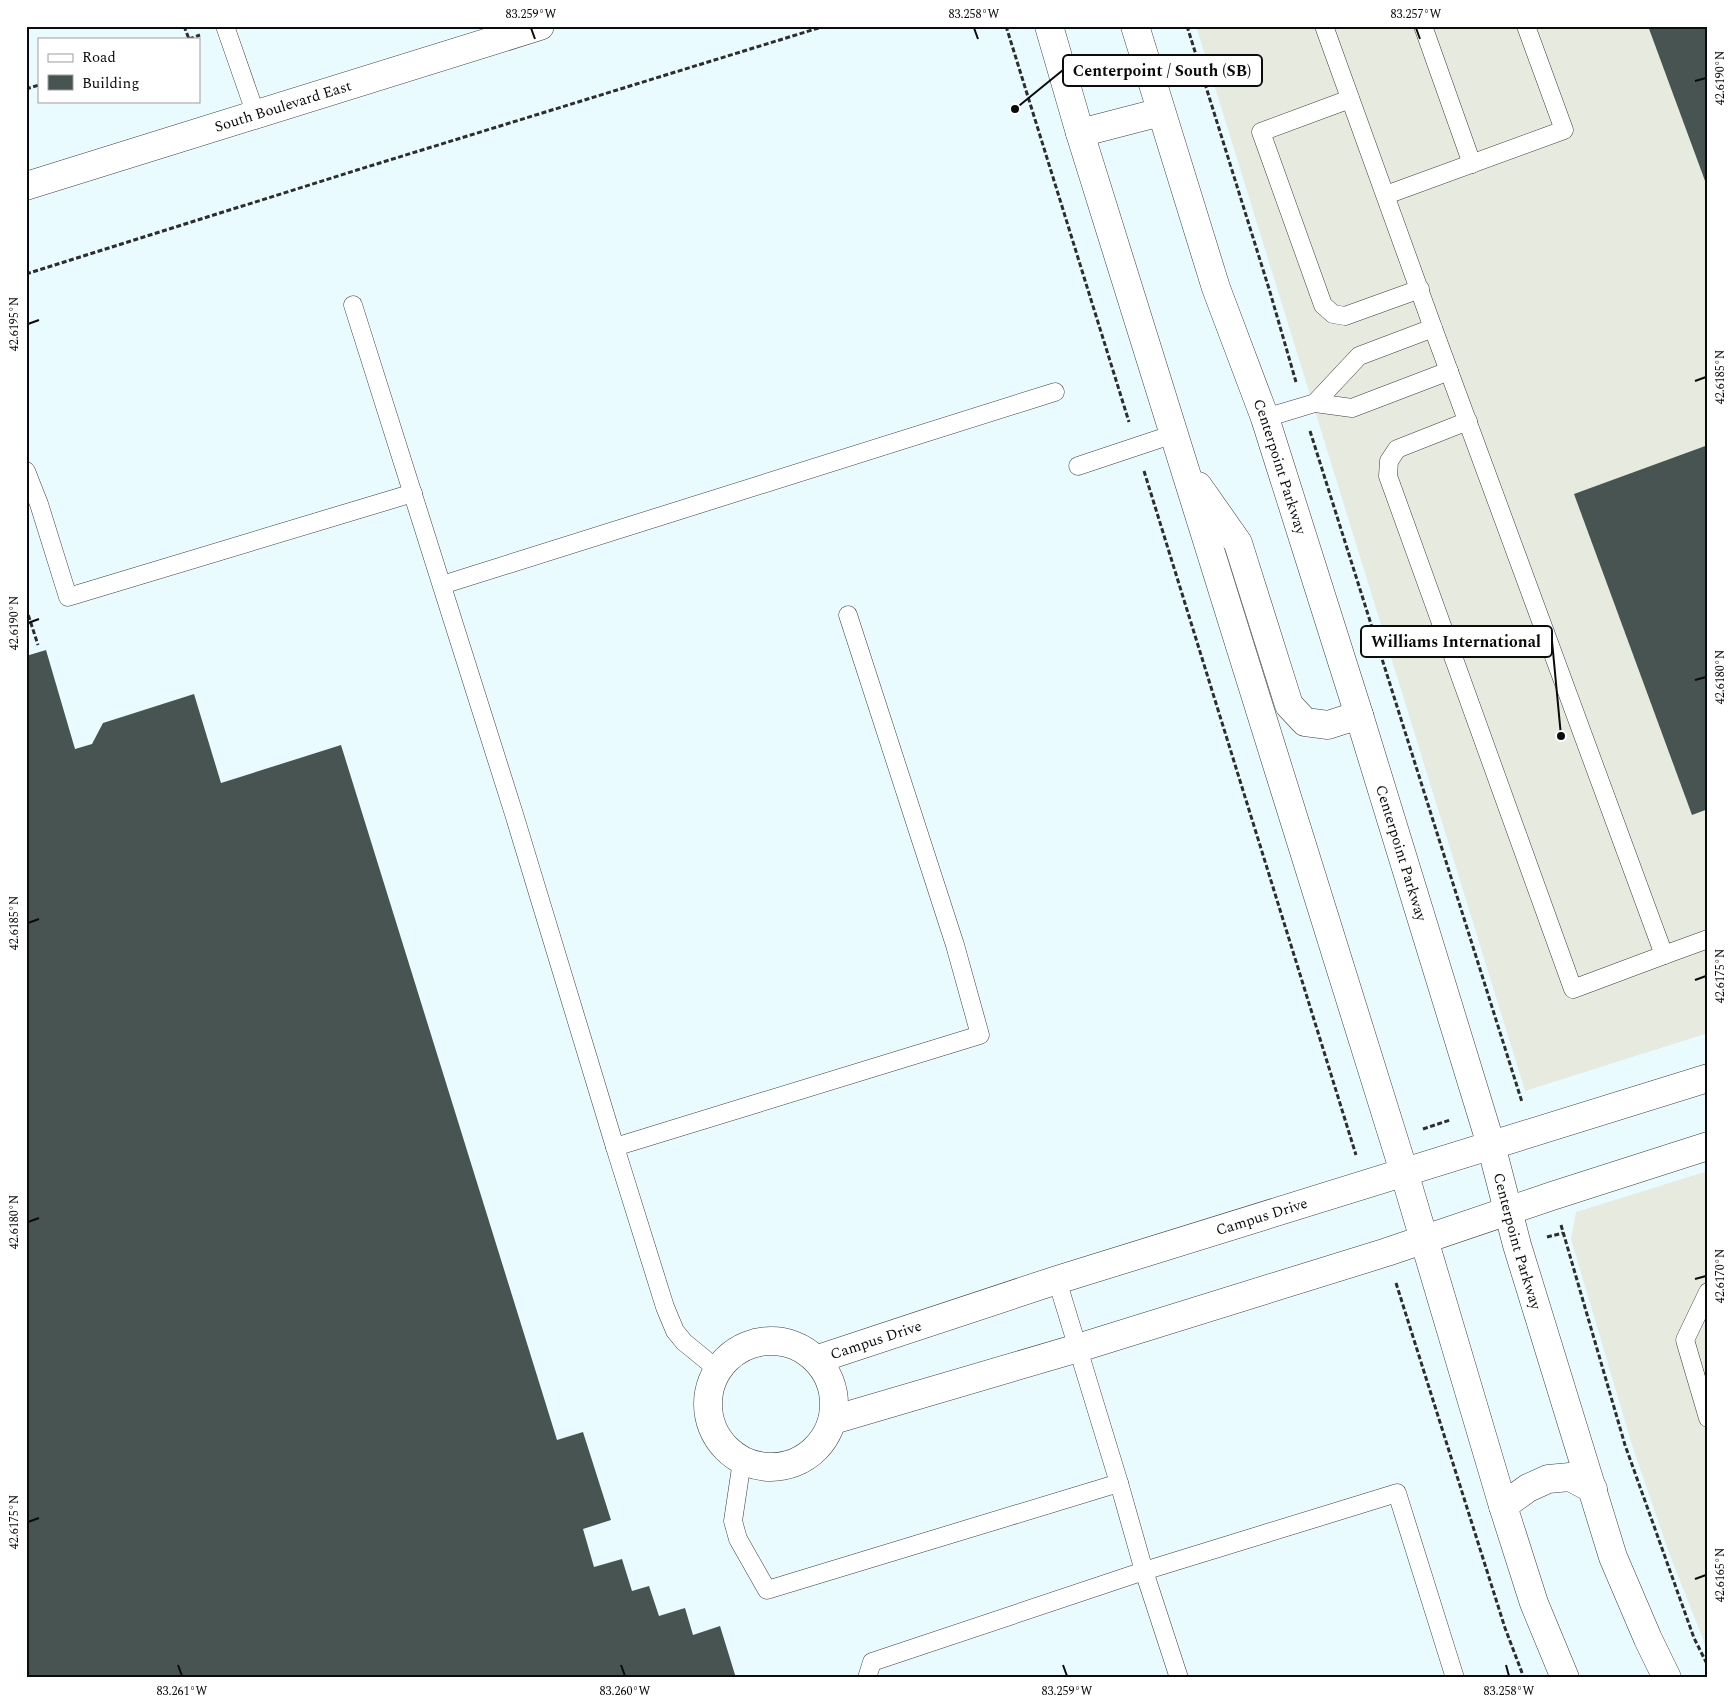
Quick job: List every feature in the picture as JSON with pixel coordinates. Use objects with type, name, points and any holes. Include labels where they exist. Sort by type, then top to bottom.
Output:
[{"type":"street","name":"South Boulevard East","points":[[26,186],[540,26]]},
{"type":"street","points":[[1049,26],[1080,133],[1425,1239],[1503,1506],[1534,1603],[1565,1678]]},
{"type":"street","name":"Centerpoint Parkway","points":[[1135,26],[1216,288],[1264,418],[1359,715],[1492,1145],[1519,1252],[1613,1557],[1667,1678]]},
{"type":"street","points":[[1080,133],[1161,112]]},
{"type":"street","points":[[1183,464],[1238,543],[1289,705],[1305,722],[1328,724],[1359,715]]},
{"type":"street","name":"Campus Drive","points":[[818,1359],[1057,1280],[1708,1078]]},
{"type":"street","points":[[833,1420],[1078,1348],[1425,1239],[1708,1146]]},
{"type":"street","points":[[765,1339],[794,1343],[818,1359],[834,1388],[833,1420],[820,1445],[798,1462],[770,1468],[742,1461],[725,1448],[712,1431],[707,1410],[709,1389],[717,1369],[738,1349],[765,1339]]},
{"type":"street","points":[[1503,1506],[1528,1488],[1548,1479],[1570,1477],[1593,1489]]},
{"type":"lane","points":[[225,26],[256,115]]},
{"type":"lane","points":[[1324,26],[1664,955]]},
{"type":"lane","points":[[1424,26],[1472,164]]},
{"type":"lane","points":[[1386,195],[1564,130],[1526,26]]},
{"type":"lane","points":[[1350,99],[1261,132],[1323,305],[1333,314],[1345,316],[1420,289]]},
{"type":"lane","points":[[353,305],[511,805],[665,1307],[675,1331],[684,1342],[717,1369]]},
{"type":"lane","points":[[1314,403],[1359,356],[1433,328]]},
{"type":"lane","points":[[1264,418],[1314,403],[1352,408],[1450,371]]},
{"type":"lane","points":[[442,585],[1055,392]]},
{"type":"lane","points":[[1468,421],[1397,449],[1389,461],[1388,476],[1573,989],[1708,939]]},
{"type":"lane","points":[[1078,466],[1174,434]]},
{"type":"lane","points":[[26,471],[39,504],[68,597],[413,493]]},
{"type":"lane","points":[[615,1147],[980,1035],[955,945],[848,615]]},
{"type":"lane","points":[[1057,1280],[1178,1678]]},
{"type":"lane","points":[[1708,1292],[1685,1340],[1708,1418]]},
{"type":"lane","points":[[742,1461],[733,1521],[738,1539],[767,1590],[1119,1483]]},
{"type":"lane","points":[[867,1678],[872,1662],[1144,1571],[1397,1493],[1455,1678]]},
{"type":"path","points":[[184,26],[189,38]]},
{"type":"path","points":[[26,274],[825,26]]},
{"type":"path","points":[[1006,26],[1130,424]]},
{"type":"path","points":[[1187,26],[1290,362]]},
{"type":"path","points":[[192,38],[204,34]]},
{"type":"path","points":[[26,89],[38,85]]},
{"type":"path","points":[[1315,445],[1523,1104]]},
{"type":"path","points":[[1142,466],[1357,1157]]},
{"type":"path","points":[[26,608],[38,645]]},
{"type":"path","points":[[1432,1126],[1454,1119]]},
{"type":"path","points":[[1356,1151],[1362,1148]]},
{"type":"path","points":[[1561,1226],[1625,1445],[1694,1638],[1708,1666]]},
{"type":"path","points":[[1556,1235],[1563,1233]]},
{"type":"path","points":[[1394,1276],[1505,1628],[1524,1678]]},
{"type":"shaded area","points":[[1196,26],[1708,26],[1708,1033],[1525,1091]]},
{"type":"shaded area","points":[[1708,1171],[1708,1652],[1669,1553],[1632,1445],[1571,1239],[1576,1212]]},
{"type":"building","points":[[1648,26],[1708,26],[1708,189]]},
{"type":"building","points":[[1708,445],[1708,809],[1692,815],[1574,494]]},
{"type":"building","points":[[46,650],[75,749],[92,744],[103,723],[194,694],[221,783],[341,745],[557,1440],[583,1432],[611,1520],[583,1529],[594,1567],[622,1559],[632,1591],[649,1586],[659,1616],[685,1608],[693,1635],[720,1626],[736,1678],[26,1678],[26,656]]},
{"type":"place","name":"Centerpoint / South (SB)","points":[[1015,109]]},
{"type":"place","name":"Williams International","points":[[1561,736]]}]
